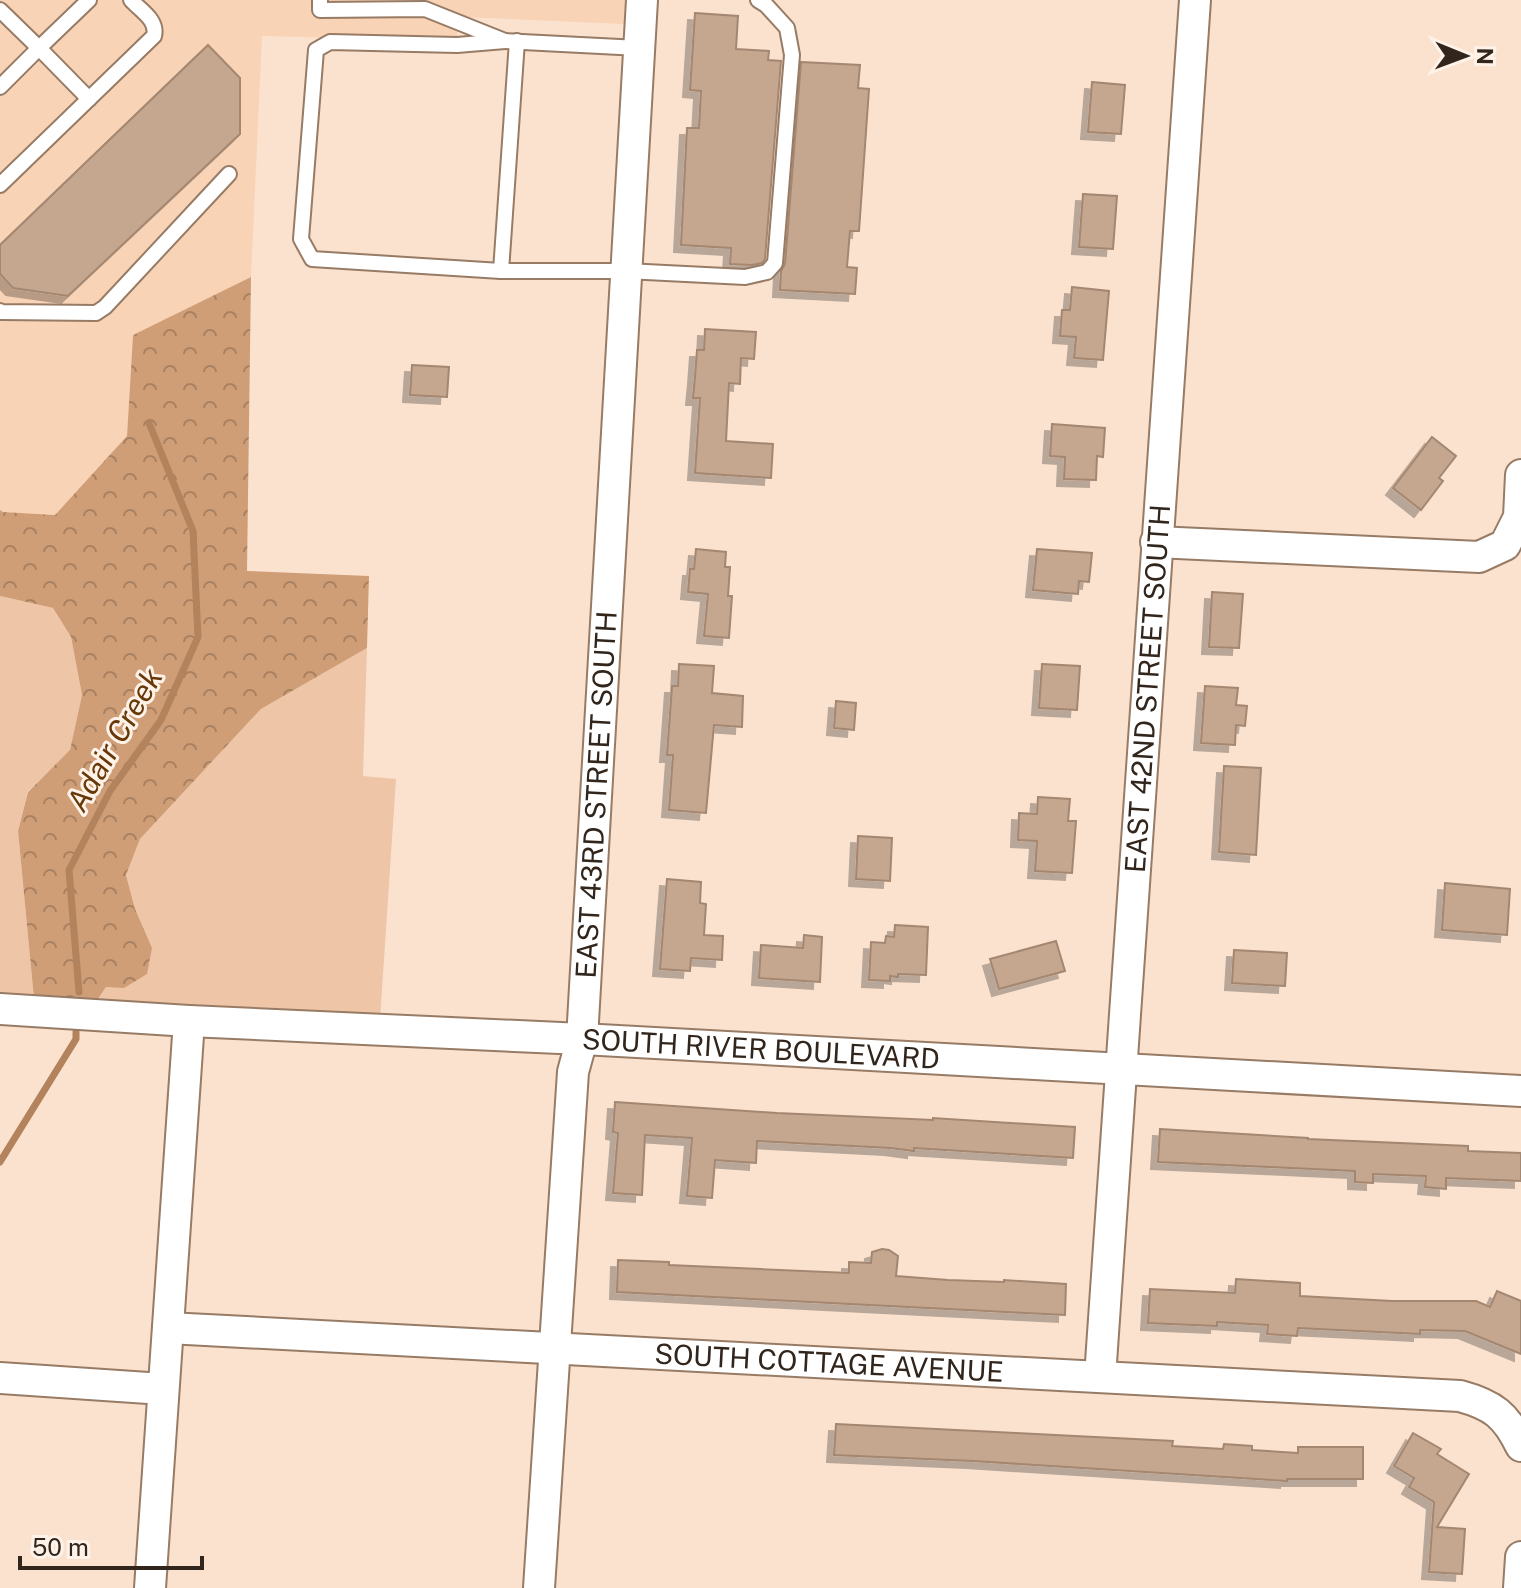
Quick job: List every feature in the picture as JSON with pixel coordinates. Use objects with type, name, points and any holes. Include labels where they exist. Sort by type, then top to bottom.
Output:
[{"type":"street","name":"EAST 43RD STREET SOUTH","points":[[539,1588],[573,1072],[582,1039],[642,0]]},
{"type":"street","name":"EAST 42ND STREET SOUTH","points":[[1100,1377],[1195,0]]},
{"type":"street","points":[[1156,542],[1479,557],[1505,545],[1509,538],[1519,517],[1521,475]]},
{"type":"street","name":"SOUTH RIVER BOULEVARD","points":[[0,1009],[1521,1091]]},
{"type":"street","points":[[150,1588],[189,1021]]},
{"type":"street","name":"SOUTH COTTAGE AVENUE","points":[[168,1328],[1460,1396],[1479,1401],[1498,1412],[1521,1446]]},
{"type":"street","points":[[0,1378],[163,1389]]},
{"type":"street","points":[[1519,1588],[1521,1557]]},
{"type":"lane","points":[[0,87],[89,0]]},
{"type":"lane","points":[[0,185],[154,36],[154,22],[131,0]]},
{"type":"lane","points":[[320,0],[320,10],[425,9],[511,41]]},
{"type":"lane","points":[[639,48],[511,41],[457,45],[330,42],[316,50],[301,239],[312,259],[501,271],[626,271],[745,277],[767,272],[775,263],[792,55],[787,28],[758,0]]},
{"type":"lane","points":[[0,10],[89,99]]},
{"type":"lane","points":[[501,271],[511,41]]},
{"type":"lane","points":[[0,311],[96,313],[229,174]]},
{"type":"shaded area","points":[[0,0],[627,0],[625,24],[460,17],[456,41],[262,36],[251,277],[133,335],[127,436],[55,515],[0,510]]},
{"type":"shaded area","points":[[0,596],[53,608],[71,637],[82,695],[70,751],[28,791],[18,831],[34,999],[0,997]]},
{"type":"shaded area","points":[[367,648],[363,776],[396,779],[380,1020],[96,1002],[106,987],[135,909],[126,875],[140,839],[261,709]]},
{"type":"green space","points":[[251,277],[247,571],[369,576],[367,648],[261,709],[140,839],[126,875],[135,909],[152,948],[147,974],[124,988],[106,987],[96,1002],[34,999],[18,831],[28,792],[70,750],[82,695],[71,637],[53,608],[0,596],[0,510],[55,515],[127,436],[133,335]]},
{"type":"building","points":[[695,13],[738,16],[736,49],[769,51],[768,60],[781,61],[765,259],[762,263],[730,264],[731,248],[681,245],[687,128],[699,128],[701,91],[690,90]]},
{"type":"building","points":[[208,45],[240,78],[240,134],[68,296],[13,288],[0,274],[0,245]]},
{"type":"building","points":[[801,62],[860,65],[858,88],[869,89],[859,231],[850,231],[847,267],[857,268],[855,294],[780,290],[781,271],[785,264]]},
{"type":"building","points":[[1092,82],[1125,85],[1121,134],[1088,132]]},
{"type":"building","points":[[1083,194],[1117,196],[1113,249],[1079,247]]},
{"type":"building","points":[[1072,287],[1109,291],[1103,360],[1074,358],[1076,337],[1060,336],[1062,310],[1070,310]]},
{"type":"building","points":[[705,329],[756,332],[754,359],[741,358],[740,384],[729,383],[726,441],[773,444],[771,478],[695,473],[700,398],[693,398],[697,350],[704,350]]},
{"type":"building","points":[[412,365],[449,367],[447,397],[410,395]]},
{"type":"building","points":[[1052,424],[1105,428],[1103,457],[1097,456],[1096,480],[1064,479],[1065,457],[1050,456]]},
{"type":"building","points":[[1432,437],[1456,456],[1439,478],[1443,481],[1421,510],[1393,488]]},
{"type":"building","points":[[696,549],[726,552],[725,567],[730,567],[728,596],[732,596],[729,638],[704,636],[708,594],[688,592]]},
{"type":"building","points":[[1037,549],[1092,553],[1089,582],[1079,581],[1078,594],[1033,590]]},
{"type":"building","points":[[1212,592],[1243,594],[1239,648],[1209,647]]},
{"type":"building","points":[[679,664],[714,666],[712,693],[743,696],[742,727],[714,725],[706,813],[669,810],[673,755],[667,755],[672,686],[678,686]]},
{"type":"building","points":[[1042,664],[1080,666],[1077,710],[1039,708]]},
{"type":"building","points":[[1205,686],[1238,688],[1236,705],[1247,706],[1245,726],[1236,725],[1235,745],[1201,743]]},
{"type":"building","points":[[836,701],[856,703],[854,730],[834,728]]},
{"type":"building","points":[[1224,766],[1261,768],[1256,855],[1219,852]]},
{"type":"building","points":[[1038,797],[1070,799],[1068,821],[1076,821],[1072,873],[1035,871],[1037,841],[1018,840],[1019,813],[1037,814]]},
{"type":"building","points":[[858,836],[892,838],[890,881],[856,879]]},
{"type":"building","points":[[667,879],[701,882],[700,903],[706,904],[704,935],[723,936],[722,960],[691,958],[690,971],[660,969]]},
{"type":"building","points":[[1445,883],[1510,889],[1507,935],[1442,930]]},
{"type":"building","points":[[895,925],[928,927],[926,975],[898,974],[898,977],[890,976],[890,981],[869,980],[871,942],[885,943],[886,936],[894,937]]},
{"type":"building","points":[[804,935],[822,937],[820,982],[759,978],[761,945],[803,948]]},
{"type":"building","points":[[1056,941],[1065,971],[999,989],[990,959]]},
{"type":"building","points":[[1234,950],[1287,953],[1285,986],[1232,983]]},
{"type":"building","points":[[615,1102],[1075,1127],[1073,1158],[757,1141],[756,1163],[715,1160],[712,1198],[687,1196],[692,1138],[645,1135],[642,1195],[613,1193],[618,1133],[613,1132]]},
{"type":"building","points":[[1160,1129],[1468,1146],[1468,1151],[1521,1153],[1521,1181],[1446,1178],[1446,1189],[1425,1187],[1426,1176],[1373,1174],[1373,1183],[1355,1182],[1355,1171],[1158,1162]]},
{"type":"building","points":[[882,1249],[898,1256],[896,1276],[1066,1284],[1065,1315],[617,1292],[618,1260],[849,1273],[849,1262],[871,1263],[872,1252]]},
{"type":"building","points":[[1236,1279],[1300,1283],[1300,1296],[1476,1301],[1490,1307],[1497,1291],[1521,1301],[1521,1354],[1465,1331],[1420,1330],[1420,1334],[1298,1328],[1297,1336],[1267,1334],[1268,1325],[1148,1323],[1150,1289],[1235,1293]]},
{"type":"building","points":[[836,1424],[1173,1441],[1172,1446],[1223,1449],[1224,1444],[1252,1446],[1252,1450],[1298,1453],[1298,1447],[1363,1447],[1363,1479],[1287,1481],[834,1455]]},
{"type":"building","points":[[1413,1433],[1441,1449],[1437,1454],[1469,1474],[1437,1527],[1465,1529],[1462,1574],[1429,1572],[1434,1502],[1409,1487],[1414,1478],[1394,1466]]},
{"type":"waterway","name":"Adair Creek","points":[[79,992],[69,870],[110,791],[161,720],[198,637],[193,531],[149,423]]},
{"type":"waterway","name":"Adair Creek","points":[[0,1162],[76,1039],[76,1032]]}]
